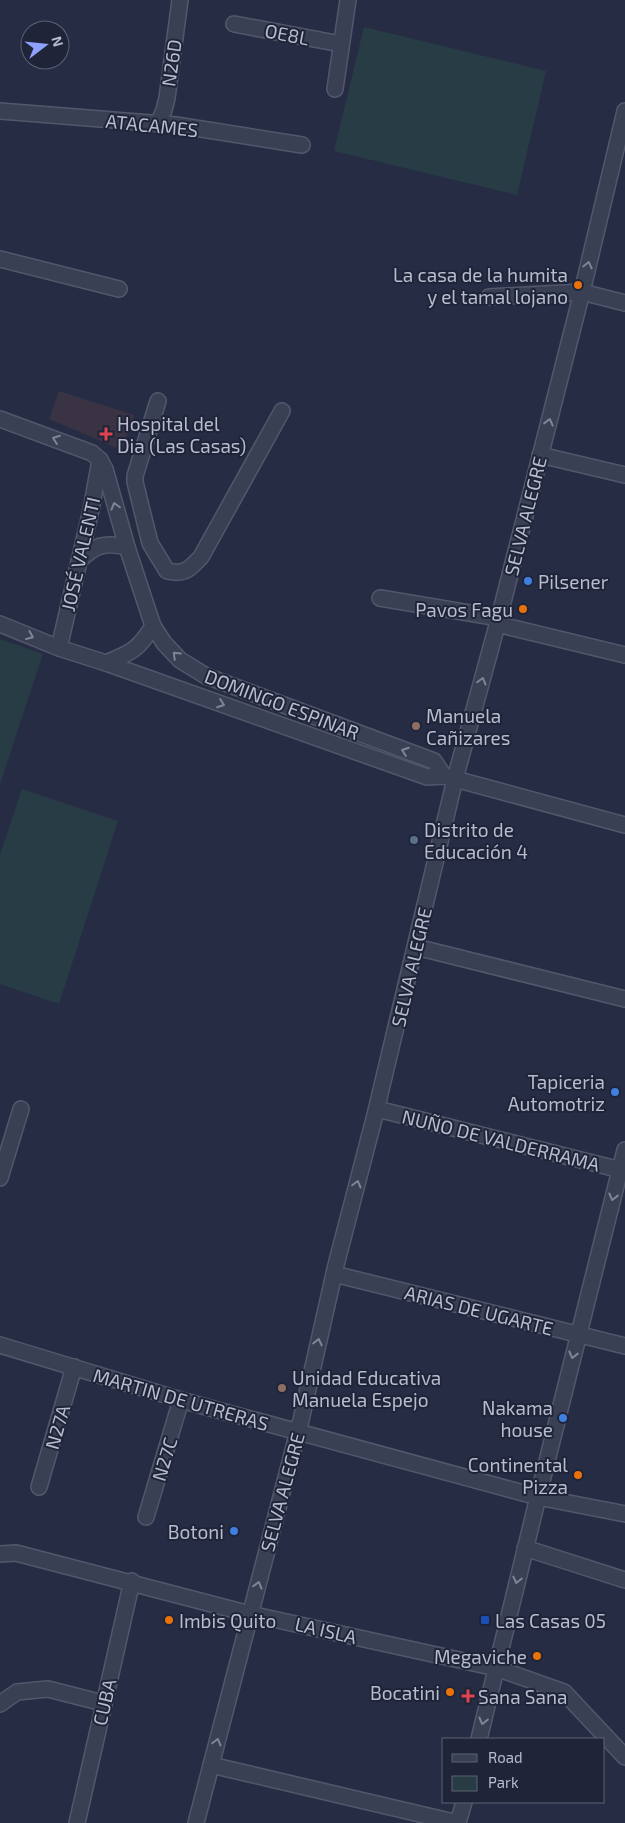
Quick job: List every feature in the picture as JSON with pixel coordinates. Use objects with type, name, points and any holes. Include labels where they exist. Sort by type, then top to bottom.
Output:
[{"type":"street","name":"N26D","points":[[158,124],[167,98],[180,0]]},
{"type":"street","points":[[335,89],[348,0]]},
{"type":"street","name":"OE8L","points":[[234,24],[341,44]]},
{"type":"street","name":"ATACAMES","points":[[0,111],[176,125],[302,145]]},
{"type":"street","name":"SELVA ALEGRE","points":[[196,1823],[298,1432],[334,1274],[377,1109],[416,947],[450,778],[498,621],[622,135],[625,111]]},
{"type":"street","points":[[0,259],[119,289]]},
{"type":"street","points":[[489,297],[582,292],[625,303]]},
{"type":"street","points":[[158,402],[134,476],[150,543],[167,571],[178,573],[186,571],[201,557],[282,411]]},
{"type":"street","points":[[0,419],[92,453],[100,460]]},
{"type":"street","points":[[540,455],[625,476]]},
{"type":"street","name":"DOMINGO ESPINAR","points":[[100,460],[105,469],[127,547],[153,626],[164,644],[180,660],[206,676],[434,761],[450,778]]},
{"type":"street","name":"JOSÉ VALENTI","points":[[59,648],[91,510],[100,460]]},
{"type":"street","points":[[79,561],[97,547],[110,544],[127,547],[150,543]]},
{"type":"street","points":[[380,598],[498,621],[625,655]]},
{"type":"street","name":"DOMINGO ESPINAR","points":[[0,624],[59,648],[427,777],[450,778],[625,825]]},
{"type":"street","points":[[106,663],[128,654],[138,647],[153,626]]},
{"type":"street","points":[[416,947],[625,999]]},
{"type":"street","points":[[0,1178],[21,1109]]},
{"type":"street","name":"NUÑO DE VALDERRAMA","points":[[377,1109],[622,1171]]},
{"type":"street","points":[[479,1738],[578,1335],[622,1171],[625,1150]]},
{"type":"street","name":"ARIAS DE UGARTE","points":[[334,1274],[625,1346]]},
{"type":"street","name":"MARTIN DE UTRERAS","points":[[0,1345],[181,1400],[538,1497],[625,1514]]},
{"type":"street","name":"N27A","points":[[40,1487],[74,1367]]},
{"type":"street","name":"N27C","points":[[146,1517],[181,1400]]},
{"type":"street","points":[[525,1548],[625,1580]]},
{"type":"street","name":"LA ISLA","points":[[0,1554],[16,1552],[132,1581],[250,1614],[496,1668],[564,1692],[625,1757]]},
{"type":"street","name":"CUBA","points":[[77,1823],[132,1581]]},
{"type":"street","points":[[0,1704],[17,1692],[48,1689],[104,1703]]},
{"type":"street","points":[[211,1765],[458,1823],[464,1803]]},
{"type":"shaded area","name":"Hospital del Dia (Las Casas)","points":[[59,391],[134,415],[122,450],[49,419]]},
{"type":"green space","points":[[364,27],[546,71],[517,195],[334,151]]},
{"type":"green space","points":[[0,639],[43,654],[0,784]]},
{"type":"green space","points":[[22,789],[118,821],[59,1004],[0,984],[0,855]]},
{"type":"place","name":"La casa de la humita y el tamal lojano","points":[[578,285]]},
{"type":"place","name":"Hospital del Dia (Las Casas)","points":[[106,434]]},
{"type":"place","name":"Pilsener","points":[[528,581]]},
{"type":"place","name":"Pavos Fagu","points":[[523,609]]},
{"type":"place","name":"Manuela Cañizares","points":[[416,726]]},
{"type":"place","name":"Distrito de Educación 4","points":[[414,840]]},
{"type":"place","name":"Tapiceria Automotriz","points":[[615,1092]]},
{"type":"place","name":"Unidad Educativa Manuela Espejo","points":[[282,1388]]},
{"type":"place","name":"Nakama house","points":[[563,1418]]},
{"type":"place","name":"Continental Pizza","points":[[578,1475]]},
{"type":"place","name":"Botoni","points":[[234,1531]]},
{"type":"place","name":"Imbis Quito","points":[[169,1620]]},
{"type":"place","name":"Las Casas 05","points":[[485,1620]]},
{"type":"place","name":"Megaviche","points":[[537,1656]]},
{"type":"place","name":"Bocatini","points":[[450,1692]]},
{"type":"place","name":"Sana Sana","points":[[468,1696]]}]
